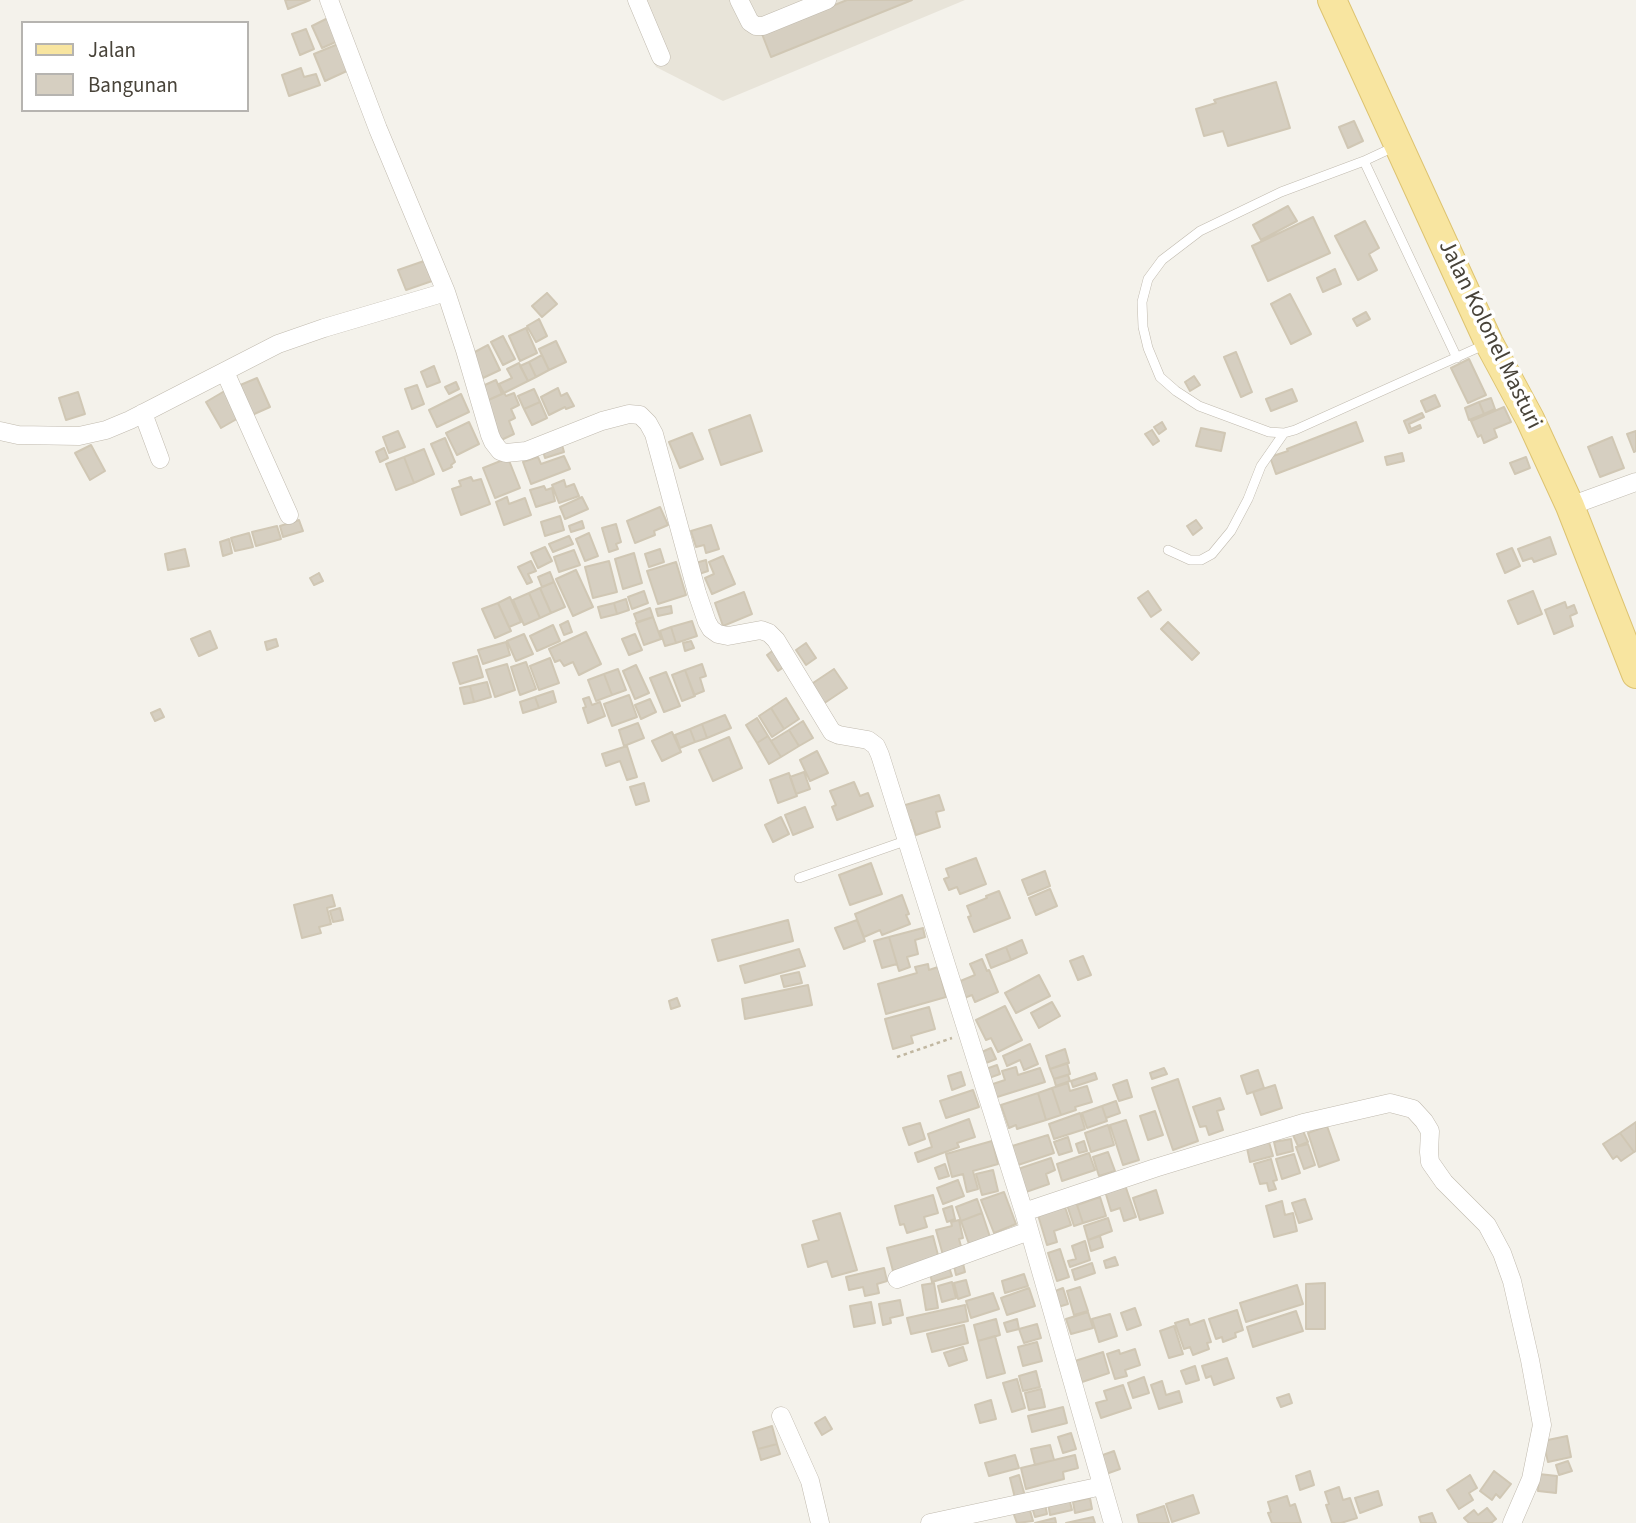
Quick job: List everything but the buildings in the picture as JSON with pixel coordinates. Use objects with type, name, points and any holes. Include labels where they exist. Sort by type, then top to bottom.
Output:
[{"type":"main road","name":"Jalan Kolonel Masturi","points":[[1332,0],[1489,343],[1531,419],[1570,506],[1636,674]]},
{"type":"street","points":[[329,0],[378,129],[446,292],[493,442],[500,451],[506,453],[526,451],[583,427],[629,414],[640,415],[654,434],[697,593],[711,629],[728,636],[761,630],[769,633],[776,640],[832,732],[839,736],[868,740],[876,746],[1024,1212],[1113,1523]]},
{"type":"street","points":[[637,0],[660,57]]},
{"type":"street","points":[[739,0],[750,22],[756,26],[763,26],[828,0]]},
{"type":"street","points":[[0,431],[19,435],[79,436],[106,430],[302,334],[446,292]]},
{"type":"street","points":[[226,372],[289,515]]},
{"type":"street","points":[[143,413],[160,459]]},
{"type":"street","points":[[1570,506],[1636,482]]},
{"type":"street","points":[[1024,1212],[1155,1168],[1303,1123],[1390,1103],[1413,1109],[1430,1131],[1430,1162],[1444,1182],[1487,1226],[1503,1253],[1512,1281],[1542,1425],[1531,1479],[1511,1523]]},
{"type":"street","points":[[897,1279],[1029,1231]]},
{"type":"street","points":[[780,1416],[810,1481],[820,1523]]},
{"type":"street","points":[[930,1523],[1102,1486]]},
{"type":"lane","points":[[1399,145],[1282,192],[1200,231],[1162,260],[1148,279],[1142,302],[1143,327],[1148,348],[1160,377],[1199,406],[1269,432],[1284,433],[1489,343]]},
{"type":"lane","points":[[1364,161],[1457,358]]},
{"type":"lane","points":[[1168,550],[1190,560],[1201,560],[1212,554],[1231,531],[1261,466],[1284,433]]},
{"type":"lane","points":[[799,878],[908,840]]},
{"type":"path","points":[[897,1057],[969,1033]]},
{"type":"shaded area","points":[[629,0],[965,0],[723,101],[656,67]]}]
